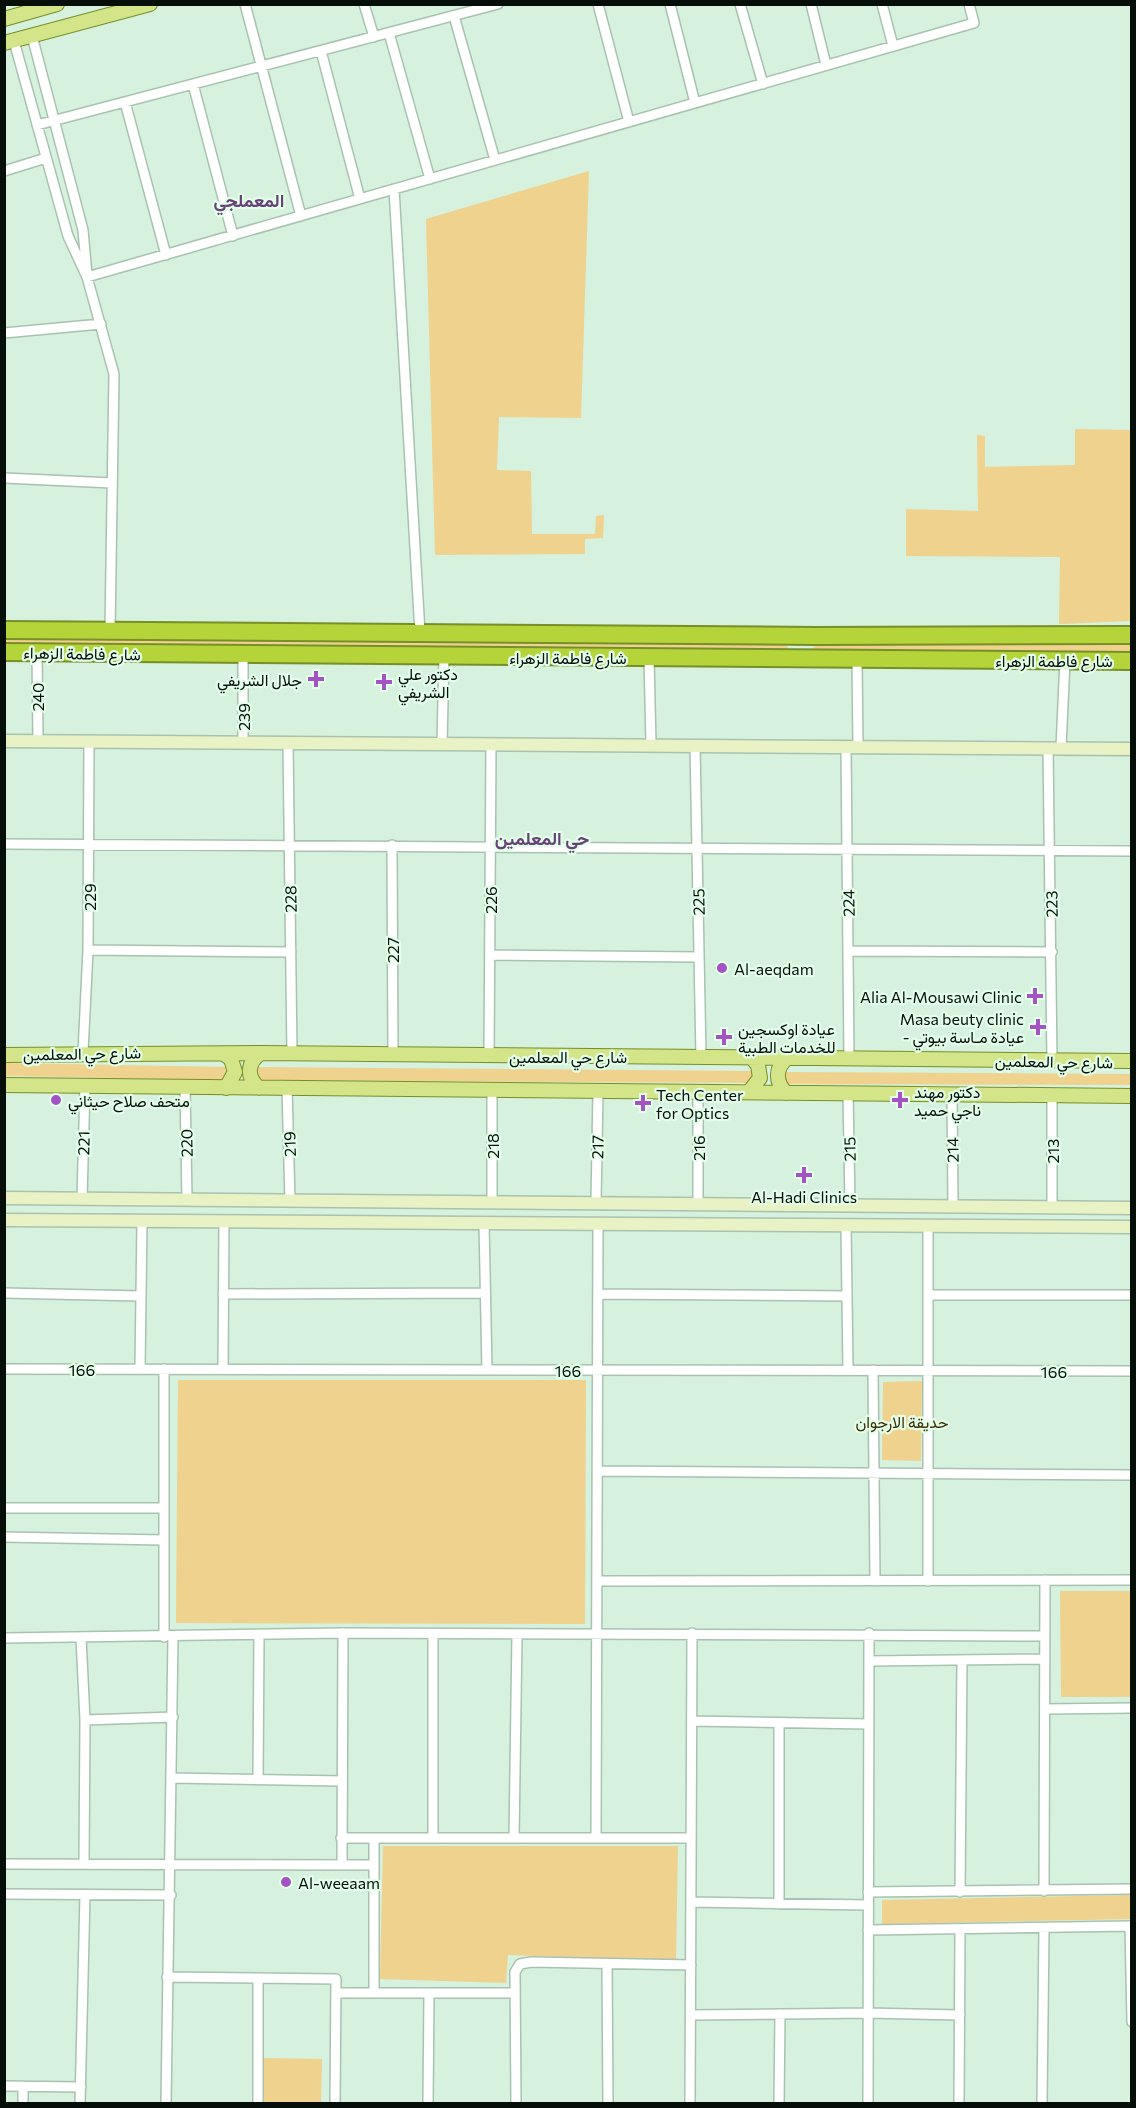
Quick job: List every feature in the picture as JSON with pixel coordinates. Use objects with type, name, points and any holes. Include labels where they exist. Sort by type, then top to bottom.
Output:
[{"type":"highway","name":"شارع فاطمة الزهراء","points":[[4,630],[786,636],[1131,635]]},
{"type":"highway","points":[[783,659],[790,648],[786,636]]},
{"type":"highway","points":[[815,659],[811,648],[816,636]]},
{"type":"highway","name":"شارع فاطمة الزهراء","points":[[4,652],[1131,661]]},
{"type":"main road","points":[[9,42],[150,4]]},
{"type":"main road","points":[[4,19],[47,6]]},
{"type":"main road","points":[[259,1088],[251,1078],[250,1070],[254,1058],[261,1053]]},
{"type":"main road","name":"شارع حي المعلمين","points":[[4,1054],[261,1053],[1131,1061]]},
{"type":"main road","points":[[224,1054],[233,1063],[235,1072],[226,1088]]},
{"type":"main road","points":[[749,1092],[760,1078],[760,1069],[752,1058]]},
{"type":"main road","points":[[786,1093],[777,1075],[781,1064],[787,1058]]},
{"type":"main road","name":"شارع حي المعلمين","points":[[4,1085],[1131,1096]]},
{"type":"street","points":[[245,4],[301,216]]},
{"type":"street","points":[[364,4],[374,37]]},
{"type":"street","points":[[37,125],[498,4]]},
{"type":"street","points":[[598,4],[629,122]]},
{"type":"street","points":[[670,4],[695,103]]},
{"type":"street","points":[[740,4],[763,84]]},
{"type":"street","points":[[811,4],[826,65]]},
{"type":"street","points":[[882,4],[893,46]]},
{"type":"street","points":[[87,277],[974,23],[969,4]]},
{"type":"street","points":[[454,16],[495,160]]},
{"type":"street","points":[[389,33],[430,179]]},
{"type":"street","points":[[33,36],[86,240],[87,277]]},
{"type":"street","points":[[9,42],[37,125],[68,236],[87,277],[114,374],[110,630]]},
{"type":"street","points":[[321,51],[360,199]]},
{"type":"street","points":[[193,84],[233,236]]},
{"type":"street","points":[[125,102],[166,255]]},
{"type":"street","points":[[4,171],[46,158]]},
{"type":"street","points":[[394,189],[420,633]]},
{"type":"street","points":[[4,333],[101,324]]},
{"type":"street","points":[[4,478],[112,483]]},
{"type":"street","name":"240","points":[[37,652],[38,741]]},
{"type":"street","name":"239","points":[[243,654],[243,743]]},
{"type":"street","points":[[442,744],[444,656]]},
{"type":"street","points":[[649,658],[651,745]]},
{"type":"street","name":"224","points":[[849,1059],[848,849],[857,660]]},
{"type":"street","points":[[1061,748],[1065,660]]},
{"type":"street","points":[[4,741],[1131,749]]},
{"type":"street","name":"229","points":[[83,1052],[88,950],[89,742]]},
{"type":"street","name":"228","points":[[288,743],[292,1054]]},
{"type":"street","name":"226","points":[[489,1056],[491,744]]},
{"type":"street","name":"225","points":[[695,746],[701,1058]]},
{"type":"street","name":"223","points":[[1048,748],[1052,1061]]},
{"type":"street","points":[[4,843],[1131,851]]},
{"type":"street","name":"227","points":[[392,845],[393,1055]]},
{"type":"street","points":[[88,950],[291,952]]},
{"type":"street","points":[[849,951],[1052,952]]},
{"type":"street","points":[[490,955],[699,957]]},
{"type":"street","name":"221","points":[[82,1199],[84,1086]]},
{"type":"street","name":"220","points":[[184,1087],[187,1200]]},
{"type":"street","name":"219","points":[[287,1088],[290,1200]]},
{"type":"street","name":"218","points":[[492,1090],[492,1202]]},
{"type":"street","name":"217","points":[[596,1203],[598,1091]]},
{"type":"street","name":"216","points":[[698,1092],[698,1204]]},
{"type":"street","name":"215","points":[[848,1093],[850,1205]]},
{"type":"street","name":"214","points":[[952,1094],[953,1206]]},
{"type":"street","name":"213","points":[[1052,1095],[1052,1207]]},
{"type":"street","points":[[28,1198],[23,1201],[19,1210],[28,1220]]},
{"type":"street","points":[[4,1218],[9,1211],[4,1199],[28,1198],[1131,1208]]},
{"type":"street","points":[[537,1224],[547,1213],[543,1205],[538,1203]]},
{"type":"street","points":[[564,1203],[559,1205],[555,1213],[560,1222],[566,1224]]},
{"type":"street","points":[[875,1226],[883,1220],[884,1215],[876,1205]]},
{"type":"street","points":[[902,1206],[894,1216],[898,1225],[902,1226]]},
{"type":"street","points":[[4,1218],[142,1221],[1131,1227]]},
{"type":"street","points":[[141,1369],[142,1221]]},
{"type":"street","points":[[223,1370],[224,1221]]},
{"type":"street","points":[[484,1223],[487,1370]]},
{"type":"street","points":[[597,1838],[598,1224]]},
{"type":"street","points":[[846,1226],[848,1370]]},
{"type":"street","points":[[928,1226],[928,1581]]},
{"type":"street","points":[[4,1293],[141,1296]]},
{"type":"street","points":[[224,1294],[485,1293]]},
{"type":"street","points":[[598,1294],[847,1296]]},
{"type":"street","points":[[928,1295],[1131,1294]]},
{"type":"street","name":"166","points":[[4,1369],[1131,1371]]},
{"type":"street","points":[[164,1369],[163,1540],[173,1717],[166,2103]]},
{"type":"street","points":[[873,1370],[875,1581]]},
{"type":"street","points":[[598,1471],[1131,1476]]},
{"type":"street","points":[[4,1508],[164,1508]]},
{"type":"street","points":[[4,1537],[163,1540]]},
{"type":"street","points":[[1044,1891],[1045,1580]]},
{"type":"street","points":[[597,1581],[1131,1580]]},
{"type":"street","points":[[4,1638],[343,1633],[597,1635],[869,1633],[1045,1636]]},
{"type":"street","points":[[342,1865],[343,1633]]},
{"type":"street","points":[[690,2103],[692,1633]]},
{"type":"street","points":[[868,2103],[869,1633]]},
{"type":"street","points":[[433,1635],[434,1838]]},
{"type":"street","points":[[514,1838],[517,1635]]},
{"type":"street","points":[[258,1780],[259,1636]]},
{"type":"street","points":[[81,1637],[85,1720],[84,1864]]},
{"type":"street","points":[[869,1661],[1045,1659]]},
{"type":"street","points":[[960,1892],[962,1660]]},
{"type":"street","points":[[1045,1709],[1131,1708]]},
{"type":"street","points":[[85,1720],[173,1717]]},
{"type":"street","points":[[692,1721],[869,1724]]},
{"type":"street","points":[[779,1723],[779,1904]]},
{"type":"street","points":[[172,1778],[342,1781]]},
{"type":"street","points":[[341,1838],[691,1838]]},
{"type":"street","points":[[374,1838],[374,1993]]},
{"type":"street","points":[[4,1864],[374,1865]]},
{"type":"street","points":[[868,1892],[1131,1889]]},
{"type":"street","points":[[4,1894],[171,1895]]},
{"type":"street","points":[[80,2103],[85,1895]]},
{"type":"street","points":[[691,1902],[868,1905]]},
{"type":"street","points":[[868,1930],[1131,1926],[1131,2022]]},
{"type":"street","points":[[1042,2103],[1044,1928]]},
{"type":"street","points":[[959,2103],[960,1930]]},
{"type":"street","points":[[516,2103],[515,1972],[520,1964],[531,1962],[691,1965]]},
{"type":"street","points":[[607,1964],[608,2103]]},
{"type":"street","points":[[167,1977],[336,1979],[335,2103]]},
{"type":"street","points":[[258,1978],[258,2103]]},
{"type":"street","points":[[336,1993],[515,1993]]},
{"type":"street","points":[[428,2103],[429,1993]]},
{"type":"street","points":[[691,2015],[868,2013],[960,2015]]},
{"type":"street","points":[[779,2103],[780,2014]]},
{"type":"street","points":[[4,2086],[81,2087]]},
{"type":"street","points":[[23,2086],[24,2103]]},
{"type":"green space","points":[[589,171],[581,418],[499,417],[497,470],[531,471],[532,534],[595,534],[596,516],[604,515],[603,538],[585,539],[585,554],[435,555],[426,219]]},
{"type":"green space","points":[[1075,429],[1131,430],[1131,621],[1059,624],[1060,557],[906,556],[906,509],[978,511],[977,435],[985,436],[985,467],[1075,465]]},
{"type":"green space","points":[[5,637],[785,644],[788,648],[787,650],[5,647]]},
{"type":"green space","points":[[816,643],[1131,644],[1132,654],[812,650]]},
{"type":"green space","points":[[5,1063],[229,1067],[229,1080],[5,1076]]},
{"type":"green space","points":[[255,1067],[755,1071],[755,1083],[255,1080]]},
{"type":"green space","points":[[782,1072],[1132,1074],[1131,1085],[782,1084]]},
{"type":"green space","points":[[178,1380],[586,1380],[585,1624],[176,1623]]},
{"type":"green space","name":"حديقة الارجوان","points":[[922,1381],[921,1461],[882,1460],[883,1382]]},
{"type":"green space","points":[[1060,1591],[1131,1591],[1131,1697],[1061,1697]]},
{"type":"green space","points":[[383,1846],[678,1846],[676,1961],[508,1955],[506,1983],[380,1979]]},
{"type":"green space","points":[[1131,1895],[1131,1919],[882,1924],[882,1900]]},
{"type":"green space","points":[[263,2058],[322,2059],[321,2103],[263,2103]]},
{"type":"place","name":"جلال الشريفي","points":[[316,679]]},
{"type":"place","name":"دكتور علي الشريفي","points":[[384,682]]},
{"type":"place","name":"Al-aeqdam","points":[[722,968]]},
{"type":"place","name":"Alia Al-Mousawi Clinic","points":[[1035,996]]},
{"type":"place","name":"Masa beuty clinic - عيادة مـاسة بيوتي","points":[[1038,1027]]},
{"type":"place","name":"عيادة اوكسجين للخدمات الطبية","points":[[724,1037]]},
{"type":"place","name":"متحف صلاح حيثاني","points":[[56,1100]]},
{"type":"place","name":"دكتور مهند ناجي حميد","points":[[900,1100]]},
{"type":"place","name":"Tech Center for Optics","points":[[643,1103]]},
{"type":"place","name":"Al-Hadi Clinics","points":[[804,1175]]},
{"type":"place","name":"Al-weeaam","points":[[286,1882]]},
{"type":"district","name":"المعملجي","points":[[249,200]]},
{"type":"district","name":"حي المعلمين","points":[[542,838]]}]
